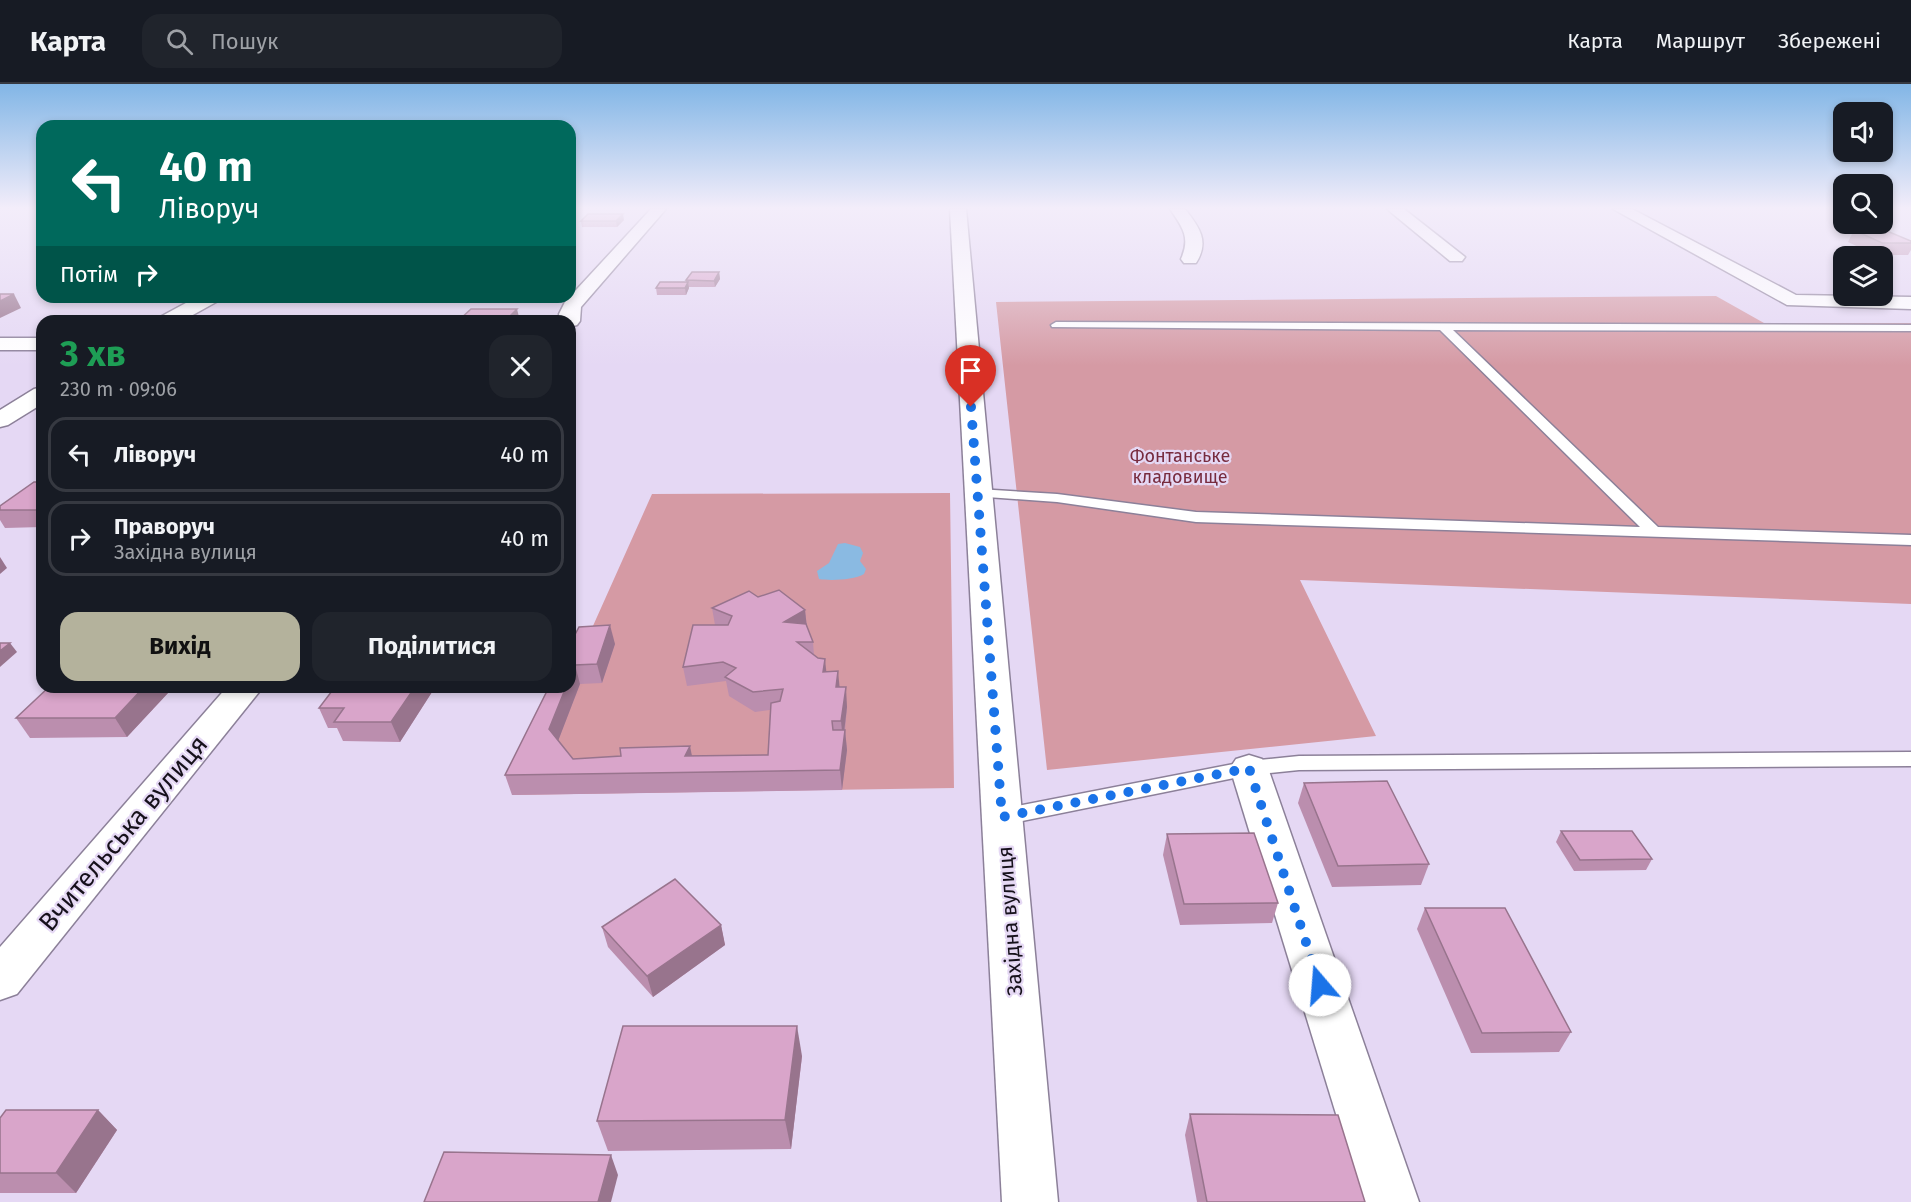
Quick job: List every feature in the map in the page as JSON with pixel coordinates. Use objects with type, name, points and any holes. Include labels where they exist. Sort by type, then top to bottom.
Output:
[{"type":"street","points":[[576,302],[612,261]]},
{"type":"street","name":"Західна вулиця","points":[[962,261],[1030,1202]]},
{"type":"street","points":[[1717,261],[1794,301],[1911,303]]},
{"type":"street","points":[[178,315],[200,303]]},
{"type":"street","points":[[0,344],[36,344]]},
{"type":"street","points":[[0,420],[36,398]]},
{"type":"street","name":"Вчительська вулиця","points":[[0,980],[241,693]]},
{"type":"street","points":[[1249,768],[1391,1202]]},
{"type":"lane","points":[[1056,325],[1911,328]]},
{"type":"lane","points":[[1443,326],[1653,531]]},
{"type":"lane","points":[[978,493],[1057,498],[1196,517],[1911,540]]},
{"type":"lane","points":[[1002,817],[1249,768],[1299,764],[1911,759]]},
{"type":"green space","name":"Фонтанське кладовище","points":[[1716,296],[1764,323],[1911,323],[1911,604],[1300,580],[1376,736],[1047,770],[996,302]]},
{"type":"green space","points":[[950,493],[954,788],[512,795],[567,693],[576,693],[576,669],[584,646],[652,494]]},
{"type":"water","points":[[845,543],[860,547],[863,553],[860,561],[866,569],[864,574],[842,580],[819,579],[817,571],[829,563],[838,544]]},
{"type":"building","points":[[692,272],[719,272],[714,281],[686,280]]},
{"type":"building","points":[[660,282],[688,282],[685,288],[656,288]]},
{"type":"building","points":[[0,294],[14,294],[0,301]]},
{"type":"building","points":[[471,309],[517,309],[511,315],[464,315]]},
{"type":"building","points":[[36,482],[36,510],[0,510],[0,506]]},
{"type":"building","points":[[779,590],[805,610],[784,622],[806,624],[813,642],[797,642],[818,658],[825,659],[823,672],[838,671],[836,687],[846,687],[841,721],[832,721],[833,730],[845,730],[840,770],[505,775],[546,693],[564,693],[549,729],[573,759],[621,756],[620,748],[690,746],[685,756],[768,755],[771,703],[780,701],[783,689],[753,692],[725,677],[736,668],[723,662],[683,667],[693,625],[728,625],[732,616],[712,608],[749,591],[758,597]]},
{"type":"building","points":[[610,625],[597,664],[576,665],[576,633],[579,627]]},
{"type":"building","points":[[0,643],[10,643],[0,651]]},
{"type":"building","points":[[43,693],[138,693],[115,718],[16,718]]},
{"type":"building","points":[[330,693],[411,693],[391,722],[334,722],[344,708],[319,708]]},
{"type":"building","points":[[1387,781],[1429,864],[1338,866],[1304,783]]},
{"type":"building","points":[[1561,831],[1632,831],[1652,859],[1580,860]]},
{"type":"building","points":[[1254,833],[1278,903],[1184,904],[1167,834]]},
{"type":"building","points":[[675,879],[721,925],[647,976],[602,927]]},
{"type":"building","points":[[1425,908],[1505,908],[1571,1032],[1482,1033]]},
{"type":"building","points":[[623,1026],[797,1026],[785,1120],[597,1121]]},
{"type":"building","points":[[6,1110],[98,1110],[56,1173],[0,1173],[0,1118]]},
{"type":"building","points":[[1190,1114],[1338,1115],[1365,1202],[1207,1202]]},
{"type":"building","points":[[444,1152],[611,1155],[598,1202],[424,1202]]},
{"type":"route","points":[[971,407],[1002,817],[1249,768],[1320,985]]}]
